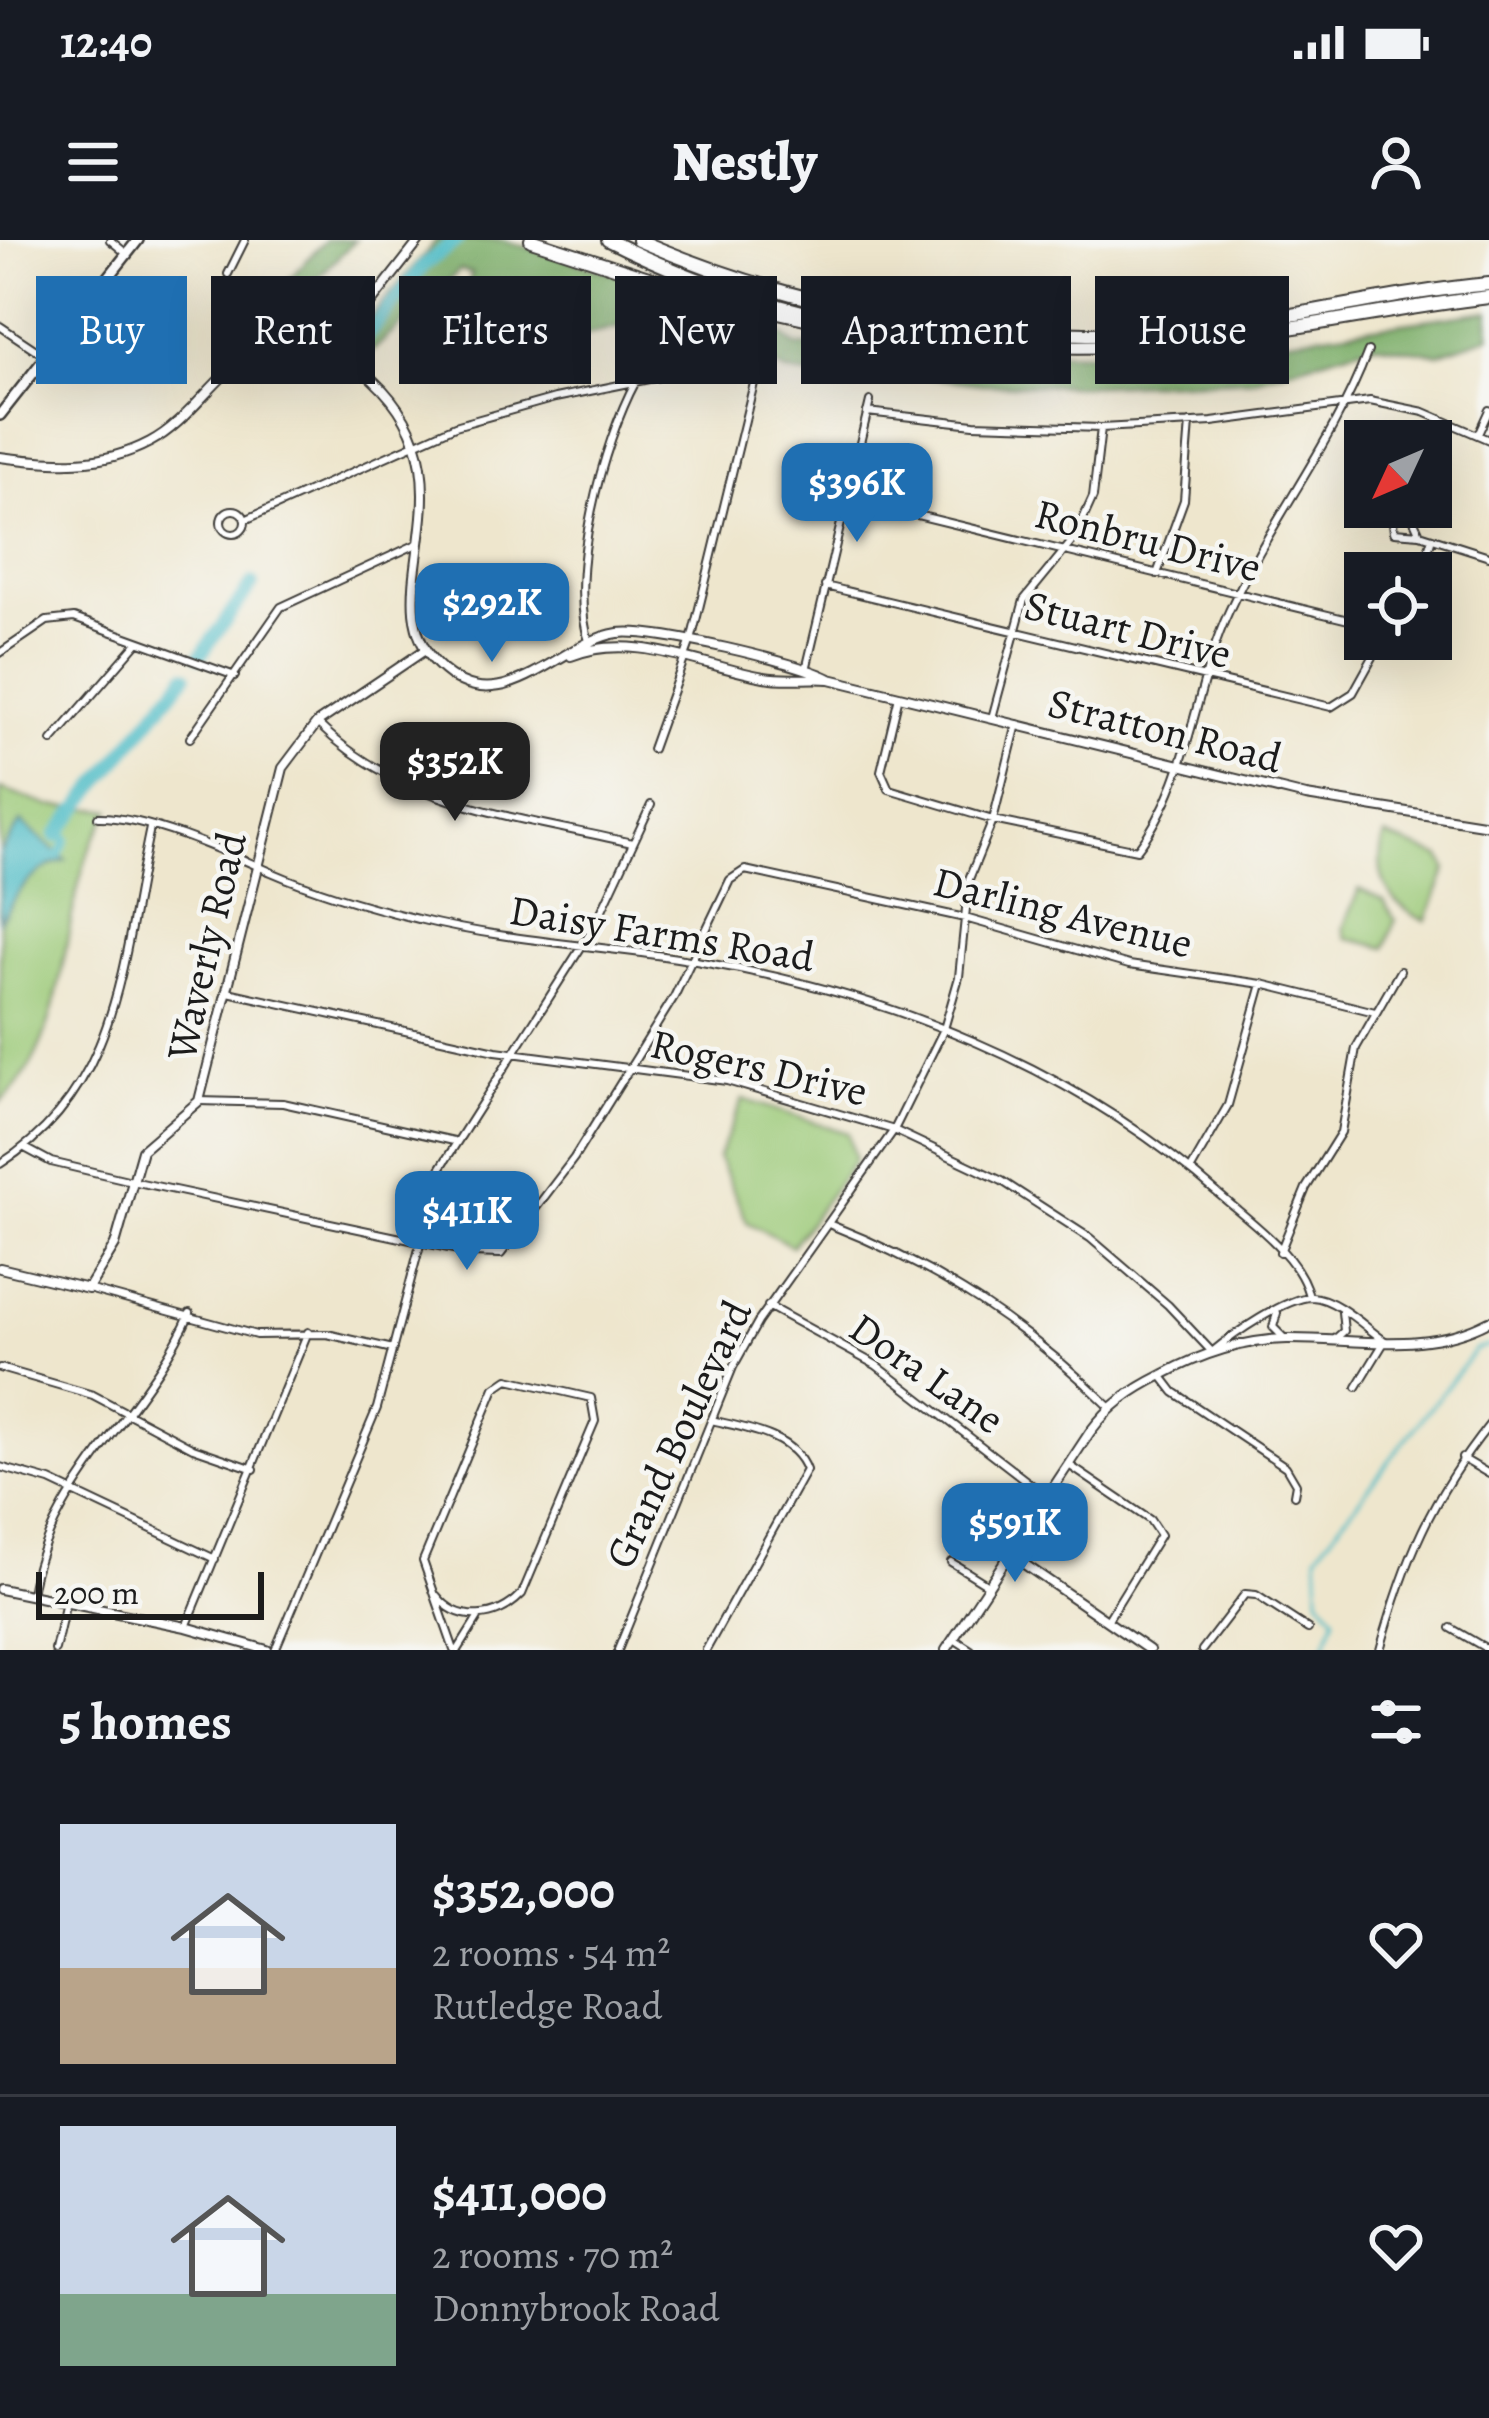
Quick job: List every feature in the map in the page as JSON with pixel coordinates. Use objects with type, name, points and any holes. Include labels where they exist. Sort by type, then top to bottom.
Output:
[{"type":"highway","points":[[531,240],[801,319]]},
{"type":"highway","points":[[608,240],[741,293],[801,308]]},
{"type":"highway","points":[[638,240],[750,282],[832,304],[943,325],[1028,332],[1195,328],[1489,284]]},
{"type":"highway","points":[[1071,345],[1149,344],[1489,297]]},
{"type":"main road","points":[[109,276],[138,240]]},
{"type":"main road","points":[[0,415],[36,368]]},
{"type":"street","points":[[110,240],[127,254]]},
{"type":"street","points":[[228,274],[245,240]]},
{"type":"street","points":[[375,298],[420,240]]},
{"type":"street","points":[[0,326],[36,350]]},
{"type":"street","points":[[900,693],[882,782],[900,795],[1133,852],[1151,830],[1180,765],[1204,678],[1239,592],[1349,402],[1368,351]]},
{"type":"street","points":[[0,457],[70,464],[127,452],[178,424],[218,384]]},
{"type":"street","points":[[375,384],[393,402],[415,443],[426,483],[411,603],[424,650]]},
{"type":"street","points":[[245,520],[415,443],[500,412],[623,384]]},
{"type":"street","points":[[590,644],[581,611],[597,476],[635,384]]},
{"type":"street","points":[[652,749],[691,642],[753,384]]},
{"type":"street","points":[[805,674],[870,401]]},
{"type":"street","points":[[867,412],[974,424],[1101,428],[1190,423],[1349,402],[1392,404],[1489,440]]},
{"type":"street","points":[[1478,435],[1489,410]]},
{"type":"street","points":[[1157,574],[1184,500],[1190,423]]},
{"type":"street","points":[[992,718],[1027,593],[1064,550],[1093,497],[1101,428]]},
{"type":"street","name":"Ronbru Drive","points":[[847,498],[1344,619]]},
{"type":"street","points":[[1394,528],[1394,532],[1420,534],[1489,556]]},
{"type":"street","points":[[1417,528],[1420,534]]},
{"type":"street","points":[[1427,552],[1431,541]]},
{"type":"street","points":[[190,738],[281,607],[422,542]]},
{"type":"street","name":"Stuart Drive","points":[[825,586],[1331,707],[1353,693],[1371,660]]},
{"type":"street","points":[[0,653],[61,618],[236,676]]},
{"type":"street","name":"Stratton Road","points":[[424,650],[452,676],[496,688],[529,680],[590,644],[620,633],[691,642],[1325,800],[1489,825]]},
{"type":"street","points":[[52,741],[138,642]]},
{"type":"street","name":"Stratton Road","points":[[590,644],[630,645],[784,681],[805,674]]},
{"type":"street","name":"Waverly Road","points":[[88,1288],[115,1245],[132,1181],[148,1144],[199,1101],[283,768],[316,723],[424,650]]},
{"type":"street","points":[[316,723],[355,757],[409,789],[633,844]]},
{"type":"street","name":"Grand Boulevard","points":[[617,1650],[711,1420],[768,1306],[894,1130],[944,1029],[959,977],[969,879],[993,820],[1017,724]]},
{"type":"street","points":[[0,1588],[271,1650],[377,1408],[430,1195],[454,1141],[581,947],[651,806]]},
{"type":"street","name":"Daisy Farms Road","points":[[98,817],[150,828],[419,920],[693,960],[882,1005],[944,1029],[1073,1089],[1191,1169],[1280,1252],[1304,1280],[1309,1297]]},
{"type":"street","points":[[0,1164],[26,1148],[75,1098],[98,1054],[150,828]]},
{"type":"street","name":"Darling Avenue","points":[[693,960],[738,872],[765,873],[965,918],[1129,965],[1262,985],[1375,1012]]},
{"type":"street","points":[[26,1148],[52,1162],[418,1242],[489,1255],[507,1250],[630,1068],[693,960]]},
{"type":"street","points":[[1280,1252],[1306,1188],[1337,1140],[1351,1062],[1400,971]]},
{"type":"street","points":[[1191,1169],[1228,1105],[1262,985]]},
{"type":"street","name":"Rogers Drive","points":[[225,991],[514,1052],[791,1096],[894,1130],[971,1164],[1063,1219],[1137,1275],[1212,1352]]},
{"type":"street","points":[[199,1101],[284,1103],[454,1141]]},
{"type":"street","points":[[830,1225],[914,1261],[1001,1311],[1110,1407]]},
{"type":"street","points":[[0,1268],[190,1312],[256,1334],[308,1332],[393,1349]]},
{"type":"street","points":[[946,1650],[1110,1407],[1309,1297],[1341,1311],[1384,1341]]},
{"type":"street","name":"Dora Lane","points":[[768,1306],[876,1365],[1047,1497]]},
{"type":"street","points":[[1280,1310],[1273,1327],[1286,1339]]},
{"type":"street","points":[[1334,1340],[1344,1330],[1341,1311]]},
{"type":"street","points":[[32,1595],[47,1546],[74,1493],[167,1360],[190,1312]]},
{"type":"street","points":[[1212,1352],[1286,1339],[1431,1342],[1489,1322]]},
{"type":"street","points":[[186,1627],[308,1332]]},
{"type":"street","points":[[1358,1388],[1384,1341]]},
{"type":"street","points":[[0,1368],[82,1390],[194,1448],[254,1469]]},
{"type":"street","points":[[1161,1375],[1174,1392],[1286,1467],[1294,1477],[1294,1495]]},
{"type":"street","points":[[508,1379],[591,1398],[595,1421],[522,1594],[484,1614],[456,1650],[424,1557],[495,1388],[508,1379]]},
{"type":"street","points":[[706,1650],[806,1471],[800,1458],[772,1436],[711,1420]]},
{"type":"street","points":[[1380,1650],[1423,1523],[1489,1425]]},
{"type":"street","points":[[1462,1459],[1489,1474]]},
{"type":"street","points":[[1069,1465],[1150,1520],[1160,1535],[1107,1621]]},
{"type":"street","points":[[0,1467],[74,1493],[215,1559]]},
{"type":"street","points":[[1011,1555],[1150,1650]]},
{"type":"street","points":[[951,1562],[988,1585]]},
{"type":"street","points":[[1202,1650],[1245,1594],[1256,1595],[1308,1629]]},
{"type":"street","points":[[437,1596],[458,1615],[484,1614]]},
{"type":"street","points":[[55,1650],[66,1602]]},
{"type":"street","points":[[1451,1628],[1489,1650]]},
{"type":"street","points":[[954,1639],[971,1650]]},
{"type":"green space","points":[[325,240],[355,240],[320,276],[292,276]]},
{"type":"green space","points":[[437,240],[503,240],[622,276],[615,276],[615,327],[591,334],[591,276],[471,276],[460,270],[454,276],[406,276]]},
{"type":"green space","points":[[399,284],[399,327],[375,349],[375,312]]},
{"type":"green space","points":[[1489,311],[1489,337],[1438,354],[1373,344],[1289,368],[1289,339]]},
{"type":"green space","points":[[777,331],[801,346],[801,374],[777,366]]},
{"type":"green space","points":[[1071,353],[1095,353],[1095,384],[1127,384],[1077,386],[982,384],[1071,384]]},
{"type":"green space","points":[[0,789],[50,806],[111,810],[91,846],[79,882],[59,984],[38,1050],[22,1078],[0,1102]]},
{"type":"green space","points":[[1385,836],[1441,857],[1447,869],[1426,921],[1402,907],[1386,888],[1380,864]]},
{"type":"green space","points":[[1359,889],[1384,901],[1395,920],[1385,948],[1346,938],[1343,928]]},
{"type":"green space","points":[[743,1099],[848,1133],[855,1160],[792,1246],[747,1222],[718,1157]]},
{"type":"water","points":[[21,822],[66,860],[35,875],[0,921],[0,853]]},
{"type":"waterway","points":[[375,325],[424,265],[457,240]]},
{"type":"waterway","points":[[200,656],[252,584]]},
{"type":"waterway","points":[[56,836],[186,675]]},
{"type":"waterway","points":[[59,855],[67,839],[62,831]]},
{"type":"waterway","points":[[1323,1650],[1335,1617],[1319,1597],[1317,1554],[1475,1350],[1489,1346]]}]
